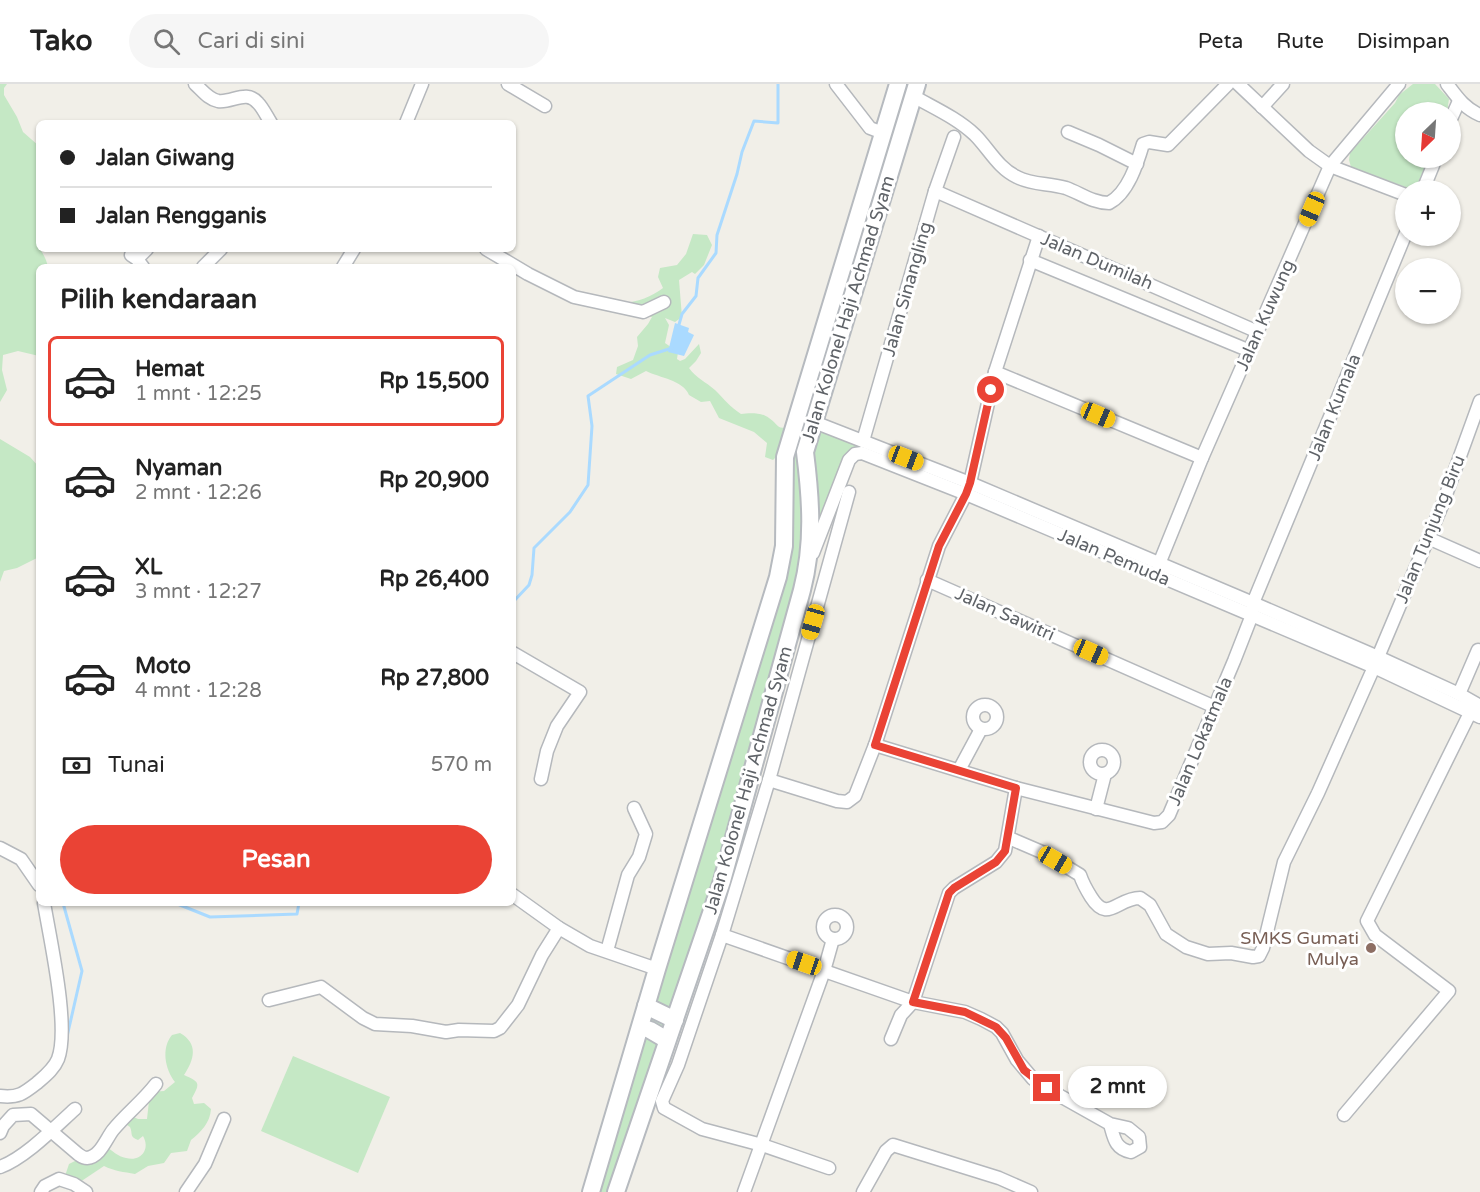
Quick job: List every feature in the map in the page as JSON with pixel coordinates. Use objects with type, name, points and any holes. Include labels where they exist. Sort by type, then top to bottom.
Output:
[{"type":"main road","name":"Jalan Kolonel Haji Achmad Syam","points":[[591,1192],[778,577],[784,546],[785,457],[898,84]]},
{"type":"main road","name":"Jalan Kolonel Haji Achmad Syam","points":[[616,1192],[722,881],[809,563],[811,502],[805,452],[915,90]]},
{"type":"main road","points":[[838,280],[856,285]]},
{"type":"main road","points":[[646,1006],[675,1020]]},
{"type":"main road","points":[[640,1027],[668,1040]]},
{"type":"street","points":[[195,84],[206,95],[219,101],[242,96],[253,98],[269,120]]},
{"type":"street","points":[[407,120],[423,84]]},
{"type":"street","points":[[836,84],[870,128],[883,133]]},
{"type":"street","points":[[915,90],[959,122],[987,148],[998,164],[1014,176],[1025,181],[1064,188],[1094,201],[1108,203],[1118,197],[1137,164],[1143,144],[1149,142],[1168,145],[1228,84]]},
{"type":"street","points":[[1238,84],[1309,151],[1330,166],[1395,191]]},
{"type":"street","points":[[1262,107],[1283,84]]},
{"type":"street","name":"Jalan Kuwung","points":[[1159,564],[1202,458],[1330,166],[1400,84]]},
{"type":"street","points":[[1447,84],[1459,101],[1470,111],[1480,115]]},
{"type":"street","points":[[511,85],[546,106]]},
{"type":"street","points":[[1068,132],[1137,164]]},
{"type":"street","name":"Jalan Sinangling","points":[[863,441],[935,191],[954,137]]},
{"type":"street","name":"Jalan Dumilah","points":[[935,191],[1258,332]]},
{"type":"street","points":[[769,780],[837,801],[847,802],[855,796],[875,745],[939,546],[968,489],[995,372],[1038,236]]},
{"type":"street","name":"Jalan Kumala","points":[[1262,581],[1401,246]]},
{"type":"street","points":[[206,264],[218,252]]},
{"type":"street","points":[[491,252],[511,264]]},
{"type":"street","name":"Jalan Dumilah","points":[[1030,260],[1250,351]]},
{"type":"street","points":[[516,267],[574,297],[643,312],[664,302]]},
{"type":"street","points":[[995,372],[1202,458]]},
{"type":"street","name":"Jalan Tunjung Biru","points":[[1009,838],[1044,853],[1080,875],[1084,887],[1101,909],[1109,909],[1133,899],[1143,899],[1150,905],[1166,934],[1186,947],[1208,954],[1232,953],[1253,957],[1262,953],[1284,862],[1323,783],[1376,662],[1447,493],[1480,401]]},
{"type":"street","name":"Jalan Pemuda","points":[[814,422],[1376,662],[1460,694],[1477,712]]},
{"type":"street","name":"Jalan Pemuda","points":[[809,563],[849,460],[855,454],[862,453],[968,489],[1159,564],[1252,609]]},
{"type":"street","points":[[829,1168],[762,1145],[702,1129],[664,1108],[662,1101],[678,1065],[722,934],[769,780],[849,492]]},
{"type":"street","points":[[1428,538],[1480,561]]},
{"type":"street","name":"Jalan Sawitri","points":[[927,580],[1215,707]]},
{"type":"street","name":"Jalan Lokatmala","points":[[875,745],[1016,788],[1154,824],[1162,822],[1169,815],[1215,707],[1262,581]]},
{"type":"street","points":[[1460,694],[1478,650]]},
{"type":"street","points":[[516,655],[580,692],[557,726],[547,751],[541,779]]},
{"type":"street","name":"Jalan Pemuda","points":[[1376,662],[1477,712]]},
{"type":"street","points":[[1344,1114],[1449,991],[1375,934],[1367,921],[1477,712]]},
{"type":"street","points":[[959,770],[981,729]]},
{"type":"street","points":[[1096,809],[1105,774]]},
{"type":"street","points":[[891,1039],[901,1015],[913,1002],[949,893],[996,862],[1005,851],[1016,788]]},
{"type":"street","points":[[607,951],[628,875],[639,857],[646,834],[634,808]]},
{"type":"street","points":[[0,848],[21,859],[36,881]]},
{"type":"street","points":[[516,897],[559,928],[590,946],[657,969]]},
{"type":"street","points":[[0,1096],[14,1098],[29,1089],[50,1072],[58,1060],[63,1035],[53,952],[45,906]]},
{"type":"street","points":[[269,1000],[321,987],[363,1018],[375,1024],[412,1026],[446,1032],[494,1031],[506,1021],[518,1005],[542,955],[559,928]]},
{"type":"street","points":[[722,934],[913,1002],[965,1012],[996,1027],[1006,1038],[1017,1060],[1033,1078],[1110,1124]]},
{"type":"street","points":[[744,1192],[824,971],[833,939]]},
{"type":"street","points":[[0,1133],[13,1115],[31,1114],[83,1158],[88,1158],[102,1147],[112,1130],[145,1099],[156,1084]]},
{"type":"street","points":[[0,1167],[15,1160],[75,1109]]},
{"type":"street","points":[[186,1192],[205,1164],[224,1119]]},
{"type":"street","points":[[862,1192],[886,1151],[893,1145],[999,1178],[1031,1192]]},
{"type":"street","points":[[41,1192],[45,1186],[59,1179],[74,1184],[86,1192]]},
{"type":"green space","points":[[0,84],[7,84],[4,88],[4,95],[23,132],[36,143],[36,252],[42,252],[47,264],[36,264],[36,355],[18,351],[3,355],[2,370],[7,390],[0,402]]},
{"type":"green space","points":[[898,84],[917,84],[814,422],[1463,707],[855,454],[809,563],[734,831],[616,1192],[591,1192],[778,580],[778,455],[773,460],[765,457],[767,443],[754,432],[719,418],[710,401],[701,402],[676,383],[646,371],[631,379],[616,374],[617,367],[633,360],[638,346],[637,337],[652,317],[611,312],[592,306],[581,293],[620,303],[646,298],[663,288],[658,277],[660,268],[677,265],[686,254],[693,234],[707,235],[712,245],[704,265],[695,274],[692,272],[679,280],[682,317],[675,322],[665,318],[669,325],[665,343],[678,352],[677,359],[680,361],[685,359],[699,344],[701,353],[689,368],[741,414],[762,415],[781,428],[794,426]]},
{"type":"green space","points":[[1413,84],[1435,84],[1449,99],[1449,102],[1396,102],[1399,95]]},
{"type":"green space","points":[[1395,103],[1395,168],[1425,168],[1419,180],[1395,180],[1395,183],[1351,167],[1350,153]]},
{"type":"green space","points":[[0,439],[30,457],[36,464],[36,558],[17,568],[4,571],[0,582]]},
{"type":"green space","points":[[180,1033],[190,1042],[193,1052],[184,1075],[197,1083],[197,1089],[192,1098],[194,1104],[204,1103],[211,1109],[207,1123],[191,1140],[187,1151],[171,1153],[164,1163],[148,1166],[135,1174],[104,1166],[80,1182],[64,1179],[69,1164],[105,1146],[126,1158],[136,1158],[143,1154],[146,1146],[143,1136],[138,1140],[135,1139],[130,1127],[123,1122],[129,1115],[138,1119],[147,1119],[150,1092],[164,1091],[175,1082],[167,1065],[165,1052],[172,1035]]},
{"type":"green space","points":[[293,1056],[390,1097],[358,1173],[261,1131]]},
{"type":"water","points":[[675,323],[689,328],[688,332],[694,335],[684,356],[668,352]]},
{"type":"waterway","points":[[678,328],[682,314],[696,296],[698,278],[716,253],[717,235],[742,152],[754,121],[778,123],[778,84]]},
{"type":"waterway","points":[[516,599],[529,585],[534,548],[570,512],[588,485],[592,426],[588,396],[650,355],[672,348]]},
{"type":"waterway","points":[[64,906],[82,971],[66,1041]]},
{"type":"waterway","points":[[182,906],[210,917],[297,914],[298,906]]},
{"type":"place","name":"SMKS Gumati Mulya","points":[[1371,948]]},
{"type":"route","points":[[991,390],[970,483],[939,546],[875,745],[1016,788],[1005,851],[996,862],[949,893],[913,1002],[965,1012],[996,1027],[1006,1038],[1024,1070],[1047,1088]]}]
